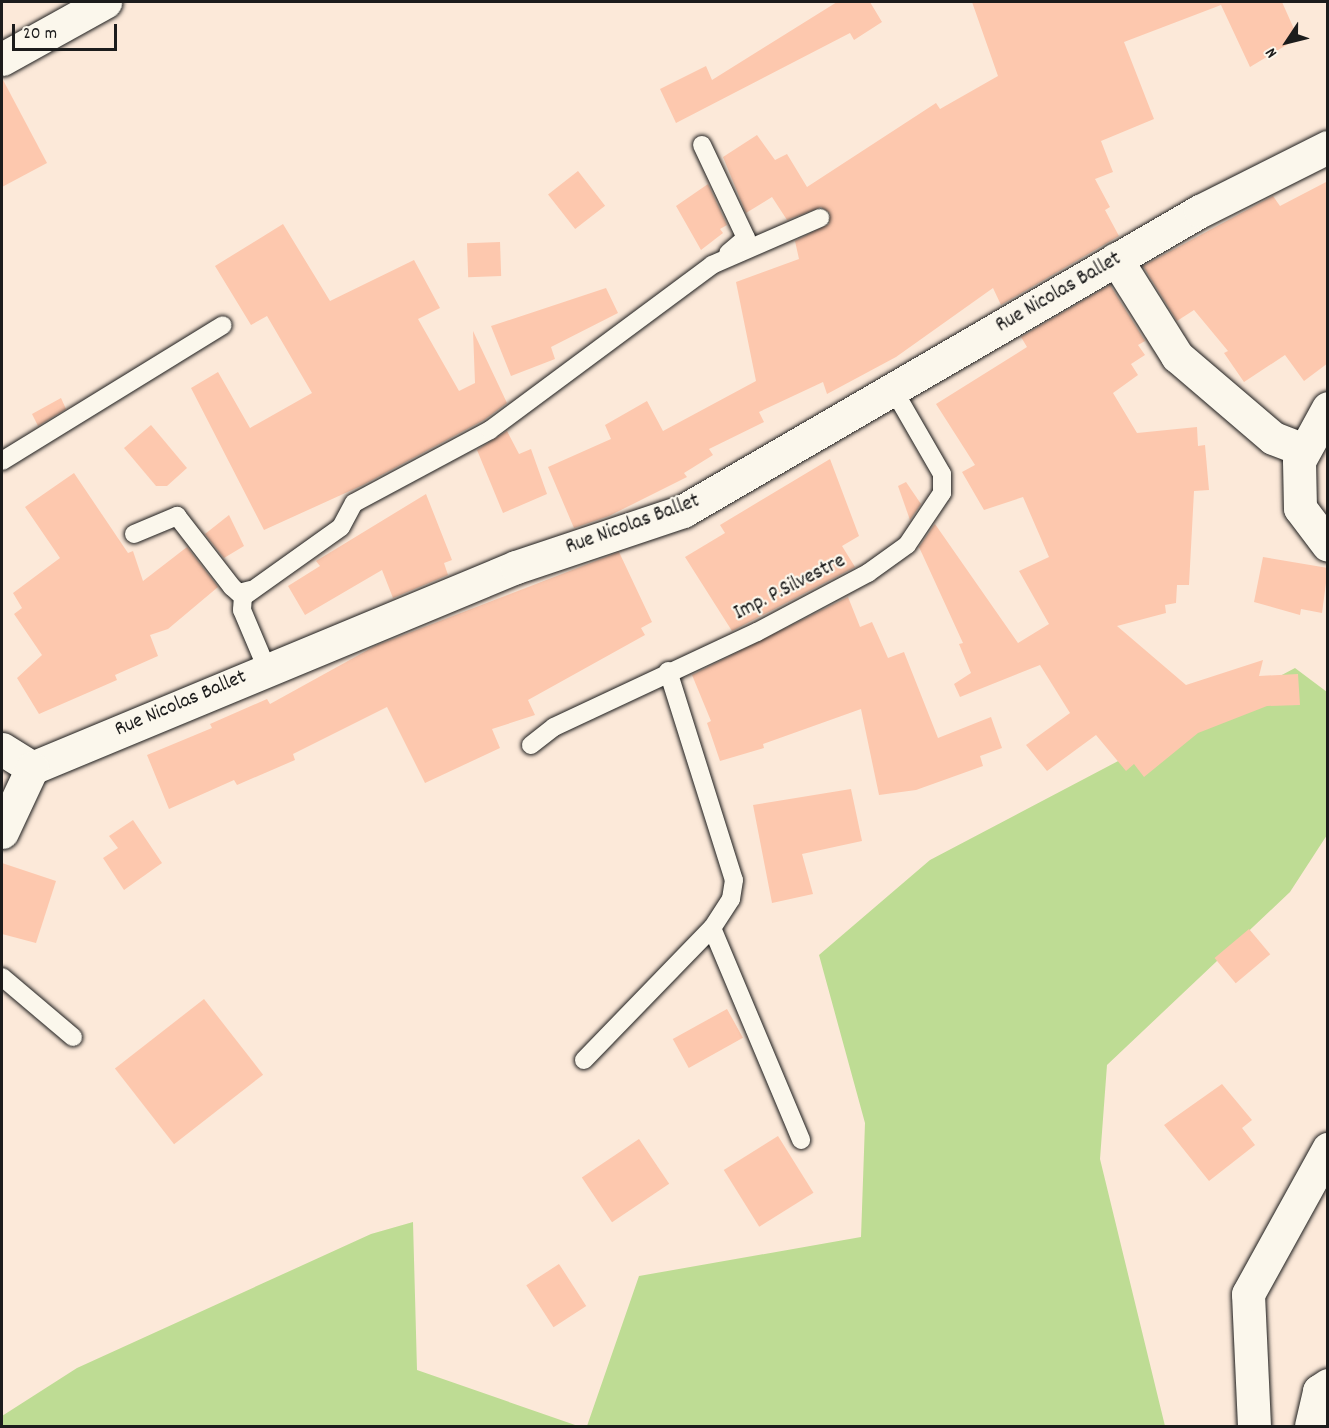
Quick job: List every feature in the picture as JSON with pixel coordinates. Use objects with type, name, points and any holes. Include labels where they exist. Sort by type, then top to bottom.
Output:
[{"type":"street","points":[[2,59],[105,2]]},
{"type":"street","name":"Rue Nicolas Ballet","points":[[32,768],[516,567],[683,511],[894,391],[1200,211],[1328,147]]},
{"type":"street","points":[[1116,260],[1177,356],[1273,438],[1304,450]]},
{"type":"street","points":[[1328,408],[1299,461],[1300,508],[1328,545]]},
{"type":"street","points":[[2,749],[32,768],[2,832]]},
{"type":"street","points":[[1254,1426],[1248,1294],[1328,1149]]},
{"type":"street","points":[[1311,1426],[1319,1391],[1328,1385]]},
{"type":"lane","points":[[267,669],[241,604],[250,591],[342,527],[354,503],[490,430],[746,238],[702,145]]},
{"type":"lane","points":[[712,265],[820,218]]},
{"type":"lane","points":[[2,461],[223,325]]},
{"type":"lane","name":"Imp. P.Silvestre","points":[[531,745],[554,727],[668,671],[757,632],[868,573],[907,545],[942,493],[942,474],[894,391]]},
{"type":"lane","points":[[134,534],[177,516],[232,587],[239,593],[250,591]]},
{"type":"lane","points":[[584,1060],[712,928],[730,899],[734,880],[668,671]]},
{"type":"lane","points":[[712,928],[801,1140]]},
{"type":"lane","points":[[2,977],[73,1037]]},
{"type":"green space","points":[[1295,668],[1327,692],[1327,835],[1290,892],[1107,1065],[1100,1159],[1165,1426],[587,1426],[639,1276],[861,1237],[865,1123],[819,955],[930,860]]},
{"type":"green space","points":[[413,1222],[417,1370],[578,1426],[2,1426],[2,1416],[77,1368],[371,1234]]},
{"type":"building","points":[[837,2],[870,2],[882,22],[854,40],[850,33],[676,123],[660,89],[706,66],[712,80]]},
{"type":"building","points":[[972,2],[1282,2],[1298,38],[1250,67],[1221,5],[1124,42],[1154,119],[1101,141],[1113,172],[1095,179],[1110,207],[1105,210],[1119,236],[1001,305],[993,288],[896,357],[827,394],[823,382],[759,412],[764,422],[709,449],[713,455],[684,473],[687,477],[609,516],[574,528],[548,467],[611,439],[605,425],[647,401],[663,431],[756,381],[736,282],[799,259],[795,241],[829,224],[830,213],[821,207],[787,220],[772,197],[746,213],[723,157],[757,135],[775,160],[787,154],[807,187],[936,103],[940,109],[998,76]]},
{"type":"building","points":[[2,78],[47,163],[2,187]]},
{"type":"building","points":[[578,171],[605,206],[575,229],[548,194]]},
{"type":"building","points":[[1328,181],[1328,363],[1304,381],[1285,355],[1244,382],[1224,353],[1228,351],[1194,310],[1177,321],[1143,266],[1273,196],[1280,206]]},
{"type":"building","points":[[708,184],[727,225],[720,229],[723,233],[701,250],[676,206]]},
{"type":"building","points":[[283,224],[330,301],[414,260],[440,308],[418,319],[459,391],[475,383],[473,331],[507,403],[484,420],[363,485],[264,530],[191,388],[218,372],[250,428],[312,393],[267,316],[251,325],[215,266]]},
{"type":"building","points":[[500,242],[501,276],[468,277],[467,243]]},
{"type":"building","points":[[1110,285],[1145,341],[1138,345],[1145,355],[1131,364],[1138,375],[1113,393],[1137,433],[1197,427],[1198,446],[1205,445],[1209,490],[1194,491],[1189,585],[1177,585],[1176,603],[1165,605],[1166,613],[1117,626],[1186,685],[1263,660],[1259,676],[1298,674],[1300,705],[1267,706],[1198,733],[1144,777],[1134,764],[1126,771],[1096,735],[1047,771],[1026,745],[1070,713],[1040,665],[960,697],[954,684],[971,673],[959,644],[963,643],[919,547],[935,524],[1018,643],[1049,624],[1019,571],[1049,557],[1023,497],[984,510],[962,472],[975,465],[936,404],[1027,347],[1021,337]]},
{"type":"building","points":[[606,288],[618,313],[551,347],[555,359],[511,376],[491,326]]},
{"type":"building","points":[[61,398],[66,409],[38,426],[32,414]]},
{"type":"building","points":[[151,425],[187,468],[167,486],[156,486],[124,448]]},
{"type":"building","points":[[507,431],[519,454],[531,449],[547,494],[503,513],[477,450]]},
{"type":"building","points":[[830,459],[859,536],[842,546],[855,567],[732,631],[685,557],[725,533],[720,525]]},
{"type":"building","points":[[74,473],[128,553],[133,551],[143,581],[187,547],[218,587],[168,629],[150,635],[158,656],[115,675],[117,680],[39,714],[17,678],[42,655],[14,614],[22,608],[13,593],[60,558],[25,507]]},
{"type":"building","points":[[906,482],[921,504],[910,520],[898,486]]},
{"type":"building","points":[[426,494],[452,560],[444,563],[448,575],[393,598],[382,570],[305,615],[288,586],[320,566],[316,561]]},
{"type":"building","points":[[229,515],[244,546],[224,558],[205,534]]},
{"type":"building","points":[[619,552],[652,622],[641,628],[645,635],[528,700],[535,715],[492,729],[500,748],[425,783],[387,707],[293,754],[295,760],[237,785],[234,780],[169,809],[147,755],[212,728],[210,724],[267,699],[270,704],[375,646]]},
{"type":"building","points":[[1263,557],[1328,568],[1322,613],[1301,609],[1300,615],[1254,602]]},
{"type":"building","points":[[848,597],[860,627],[872,622],[888,658],[904,652],[938,738],[991,717],[1002,748],[980,756],[983,766],[916,790],[879,795],[861,709],[763,744],[764,748],[720,761],[707,723],[711,721],[692,675]]},
{"type":"building","points":[[851,789],[862,841],[802,854],[813,894],[772,903],[753,805]]},
{"type":"building","points":[[133,820],[162,863],[124,890],[103,858],[118,848],[109,836]]},
{"type":"building","points":[[2,863],[56,881],[36,943],[2,934]]},
{"type":"building","points":[[1249,929],[1270,954],[1236,983],[1215,958]]},
{"type":"building","points":[[204,999],[263,1075],[174,1144],[115,1069]]},
{"type":"building","points":[[727,1009],[743,1038],[689,1068],[673,1039]]},
{"type":"building","points":[[1222,1084],[1252,1120],[1242,1128],[1255,1145],[1209,1181],[1164,1125]]},
{"type":"building","points":[[778,1136],[814,1193],[759,1227],[724,1170]]},
{"type":"building","points":[[639,1139],[669,1184],[612,1222],[582,1178]]},
{"type":"building","points":[[559,1264],[586,1306],[554,1327],[526,1285]]}]
